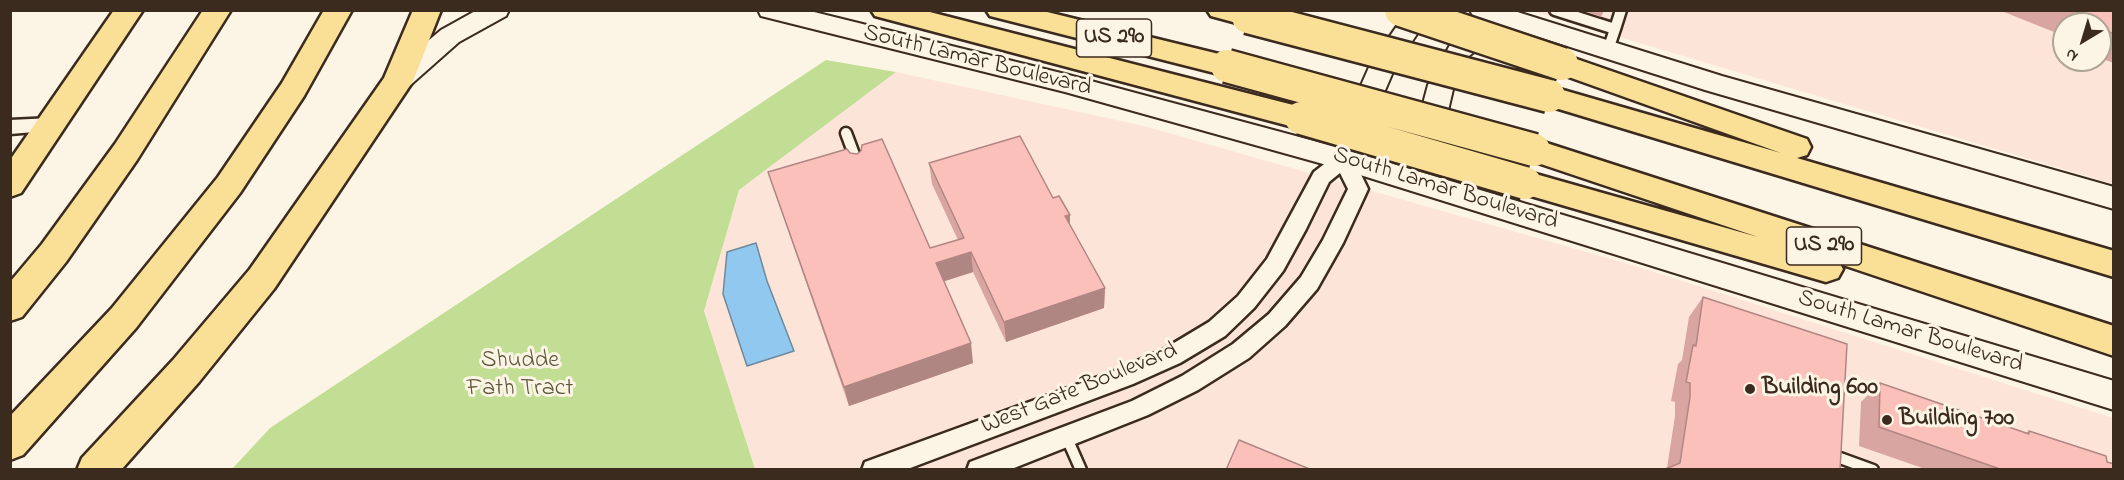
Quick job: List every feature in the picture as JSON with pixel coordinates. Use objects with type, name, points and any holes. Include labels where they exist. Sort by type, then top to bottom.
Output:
[{"type":"highway","points":[[10,185],[129,10]]},
{"type":"highway","points":[[10,307],[54,253],[126,152],[217,10]]},
{"type":"highway","points":[[10,443],[124,318],[209,212],[294,89],[338,10]]},
{"type":"highway","points":[[885,10],[1301,118],[1869,281],[2114,341]]},
{"type":"highway","name":"US 290","points":[[1000,10],[1313,88],[1534,150],[2114,341]]},
{"type":"highway","points":[[1221,10],[1438,65],[1549,96],[2114,263]]},
{"type":"highway","points":[[1401,10],[1562,64],[2114,263]]},
{"type":"highway","points":[[96,470],[235,314],[398,81],[426,11]]},
{"type":"main road","points":[[398,81],[450,36],[497,10]]},
{"type":"main road","name":"South Lamar Boulevard","points":[[770,10],[1065,83],[1344,159],[2114,396]]},
{"type":"main road","name":"West Gate Boulevard","points":[[1344,159],[1383,64],[1421,10]]},
{"type":"main road","points":[[1482,10],[1603,41],[2114,198]]},
{"type":"main road","points":[[1485,202],[1447,181],[1433,166],[1425,144],[1441,85],[1459,51],[1470,42],[1491,35],[1513,33],[1603,41]]},
{"type":"street","points":[[10,127],[52,125]]},
{"type":"street","name":"West Gate Boulevard","points":[[874,470],[1125,376],[1172,356],[1217,329],[1246,302],[1275,265],[1296,229],[1321,177],[1344,159],[1358,189],[1332,243],[1310,283],[1277,320],[1241,351],[1190,383],[1140,408],[979,470]]},
{"type":"lane","points":[[1555,10],[1603,41],[1621,10]]},
{"type":"lane","points":[[846,133],[859,168]]},
{"type":"lane","points":[[1066,436],[1081,470]]},
{"type":"lane","points":[[1840,458],[1873,470]]},
{"type":"shaded area","points":[[1532,11],[2113,11],[2113,184]]},
{"type":"shaded area","points":[[896,72],[1144,126],[1632,265],[2113,418],[2113,469],[755,469],[704,311],[739,190]]},
{"type":"green space","name":"Shudde Fath Tract","points":[[826,60],[896,72],[739,190],[704,311],[755,469],[232,469],[270,428]]},
{"type":"water","points":[[756,243],[767,281],[794,351],[747,366],[723,294],[727,252]]},
{"type":"building","points":[[2072,10],[2114,10],[2114,34],[2112,33],[2112,12]]},
{"type":"building","points":[[1020,136],[1053,198],[1059,196],[1070,215],[1065,216],[1105,288],[1004,322],[971,252],[936,263],[971,343],[844,387],[768,172],[847,149],[850,153],[857,154],[861,151],[862,145],[882,139],[930,248],[964,238],[929,163]]},
{"type":"building","name":"Building 600","points":[[1703,297],[1847,344],[1840,470],[1663,470],[1680,463],[1690,397],[1690,383],[1686,382],[1693,345],[1696,346]]},
{"type":"building","points":[[1880,383],[2029,434],[2029,431],[2106,456],[2107,462],[2114,464],[2114,470],[2003,470],[1879,427]]},
{"type":"building","points":[[1239,440],[1312,470],[1226,470]]},
{"type":"place","name":"Building 600","points":[[1750,389]]},
{"type":"place","name":"Building 700","points":[[1887,420]]}]
